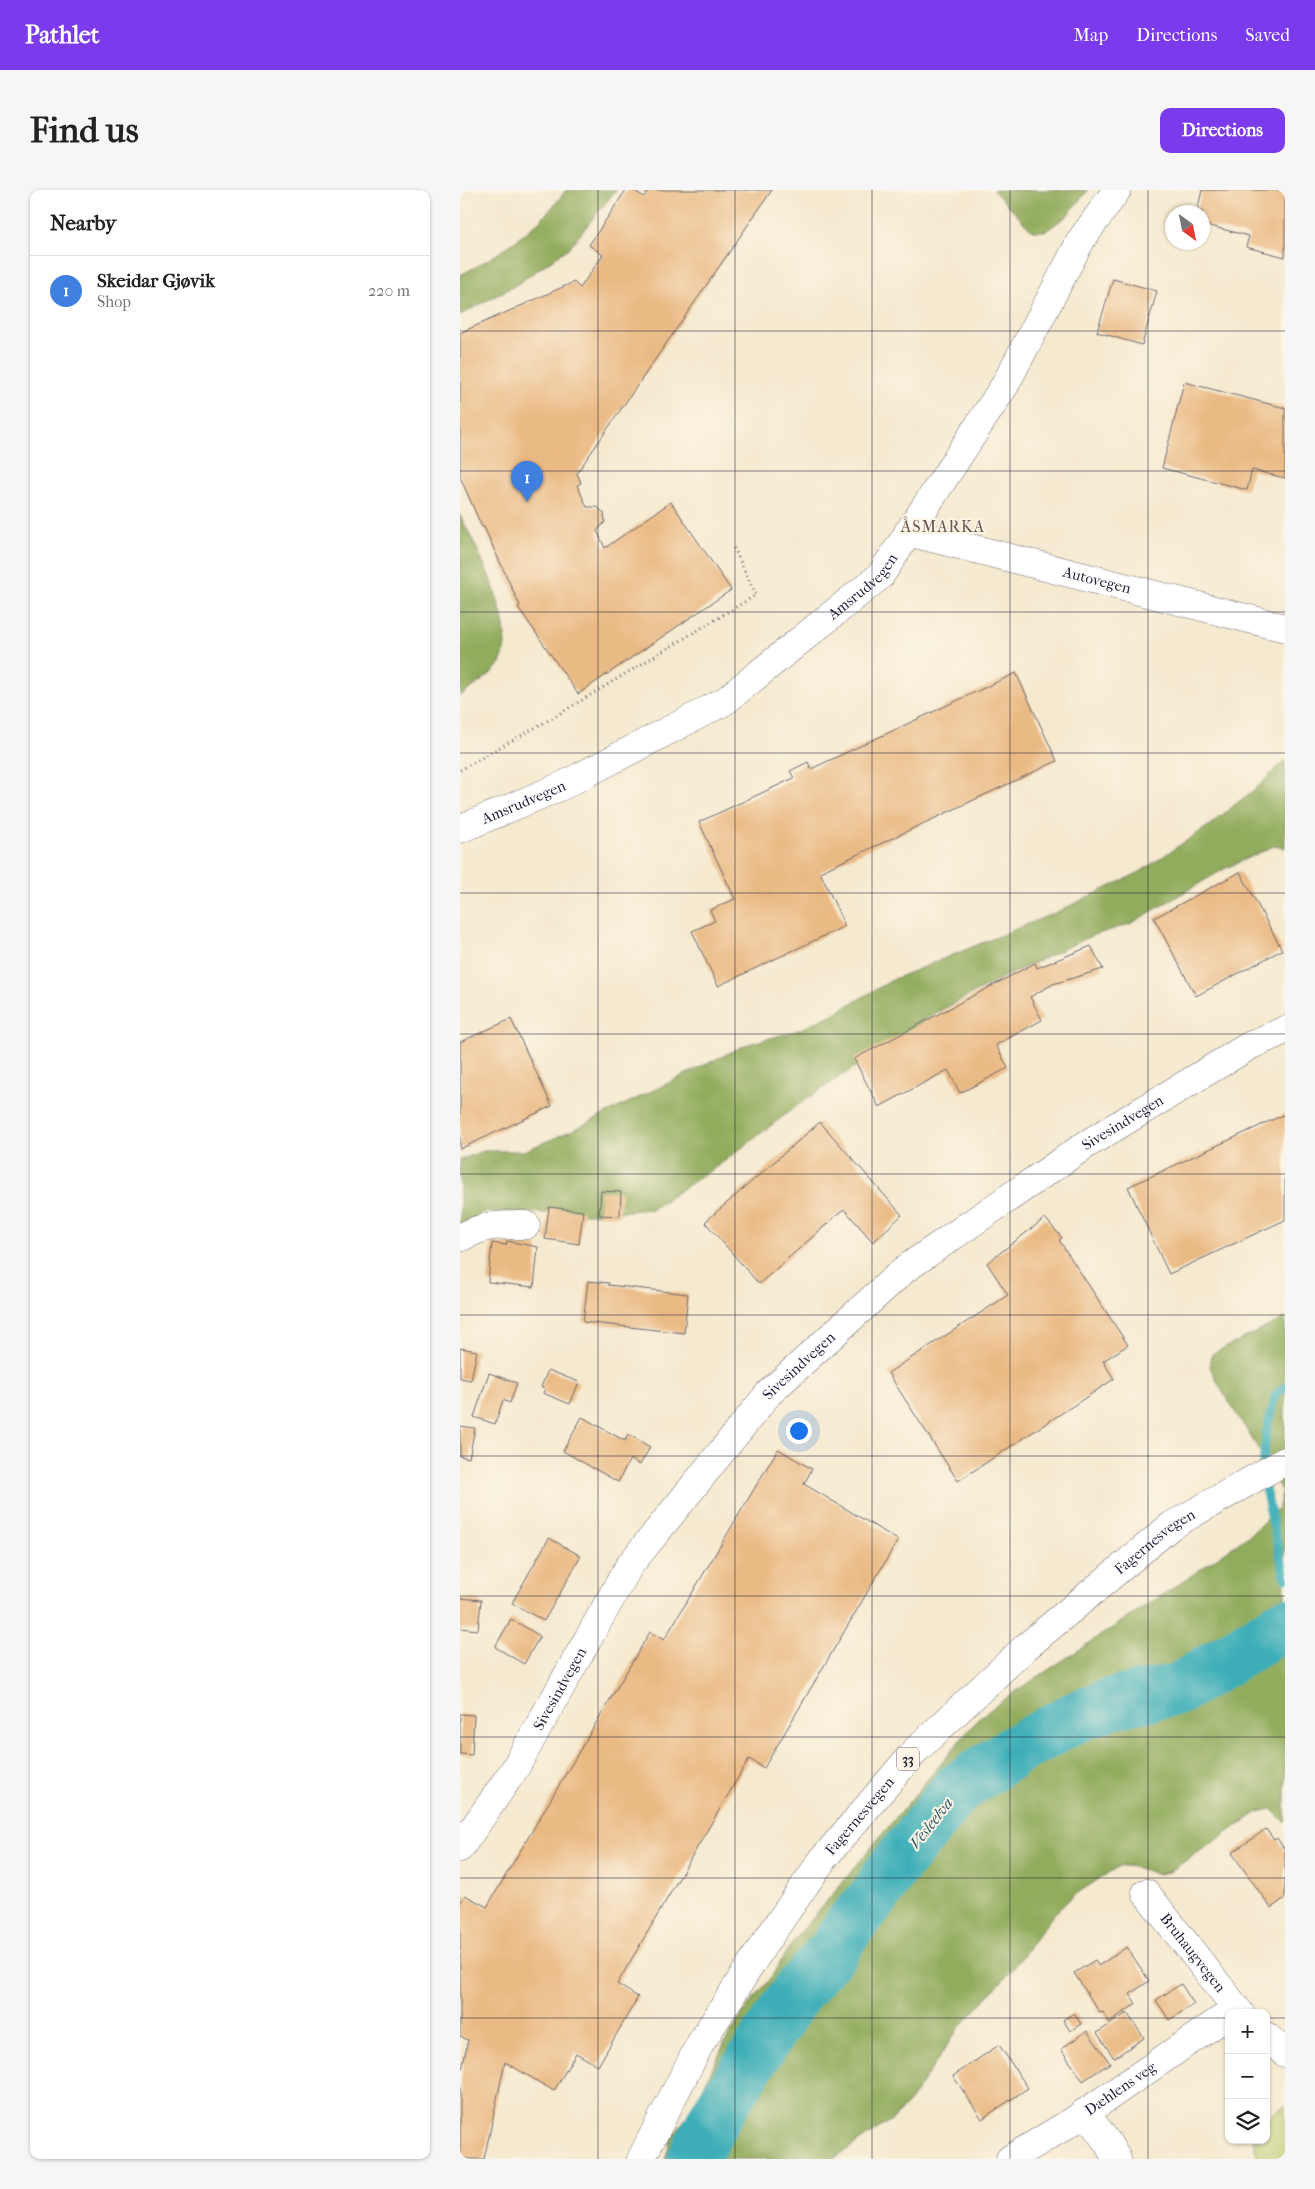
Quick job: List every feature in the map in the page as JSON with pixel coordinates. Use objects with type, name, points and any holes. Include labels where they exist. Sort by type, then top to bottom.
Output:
[{"type":"street","name":"Amsrudvegen","points":[[460,830],[562,786],[725,701],[880,576],[1005,385],[1081,240],[1117,190]]},
{"type":"street","name":"Autovegen","points":[[908,532],[1285,628]]},
{"type":"street","name":"Sivesindvegen","points":[[460,1848],[514,1770],[629,1566],[768,1393],[905,1269],[1087,1144],[1249,1046],[1285,1030]]},
{"type":"street","points":[[460,1238],[490,1225],[526,1225]]},
{"type":"street","name":"Fagernesvegen","points":[[641,2159],[700,2044],[762,1947],[823,1859],[915,1751],[1026,1647],[1171,1526],[1285,1461]]},
{"type":"street","name":"Bruhaugvegen","points":[[1146,1893],[1232,2009]]},
{"type":"street","name":"Dæhlens veg","points":[[1010,2159],[1085,2112],[1225,2018]]},
{"type":"street","points":[[1270,2040],[1285,2053]]},
{"type":"street","points":[[1085,2112],[1117,2159]]},
{"type":"path","points":[[460,770],[554,717],[756,595],[733,546]]},
{"type":"green space","points":[[566,190],[616,190],[570,247],[516,285],[460,315],[460,275],[489,259],[532,228]]},
{"type":"green space","points":[[993,190],[1088,190],[1068,215],[1046,231],[1032,231]]},
{"type":"green space","points":[[460,515],[493,587],[504,627],[505,645],[501,661],[494,671],[460,696]]},
{"type":"green space","points":[[1285,760],[1285,848],[1274,846],[1224,869],[1130,924],[1091,936],[1006,976],[934,1014],[798,1105],[722,1163],[652,1209],[594,1214],[486,1212],[460,1224],[460,1160],[483,1151],[524,1151],[573,1130],[745,1045],[799,1030],[835,1013],[894,979],[1055,913],[1140,872],[1207,827],[1260,785]]},
{"type":"green space","points":[[1285,1318],[1285,1822],[1271,1809],[1258,1812],[1169,1872],[1157,1874],[1132,1866],[1119,1866],[1073,1896],[1053,1915],[1013,1969],[958,2029],[911,2100],[893,2119],[833,2159],[665,2159],[671,2139],[695,2105],[724,2044],[745,2010],[770,1979],[791,1944],[978,1719],[1010,1695],[1250,1535],[1279,1507],[1282,1493],[1271,1469],[1222,1391],[1210,1367],[1212,1354]]},
{"type":"green space","points":[[1285,2105],[1285,2159],[1258,2159],[1254,2144],[1270,2144],[1270,2116]]},
{"type":"building","points":[[626,190],[633,190],[644,197],[649,190],[772,190],[577,473],[581,483],[577,485],[587,507],[597,507],[604,513],[605,522],[597,531],[605,548],[671,502],[731,590],[578,694],[518,607],[520,606],[460,477],[460,333],[574,282],[580,288],[603,255],[589,245]]},
{"type":"building","points":[[1202,190],[1285,190],[1285,257],[1246,247],[1249,236],[1210,226],[1210,205],[1199,205]]},
{"type":"building","points":[[1113,279],[1157,291],[1142,345],[1097,332]]},
{"type":"building","points":[[1184,382],[1285,408],[1285,478],[1252,470],[1247,490],[1162,468]]},
{"type":"building","points":[[1016,673],[1057,761],[820,872],[845,926],[718,986],[692,931],[715,921],[710,910],[735,899],[699,822],[794,778],[790,771],[808,762],[811,769]]},
{"type":"building","points":[[1240,872],[1282,950],[1196,996],[1154,918]]},
{"type":"building","points":[[1091,946],[1103,969],[1053,984],[1030,997],[1042,1020],[996,1045],[1008,1068],[960,1093],[948,1070],[879,1107],[854,1059],[1035,963],[1037,968]]},
{"type":"building","points":[[511,1019],[552,1106],[460,1149],[460,1042]]},
{"type":"building","points":[[1285,1114],[1285,1220],[1169,1274],[1128,1187]]},
{"type":"building","points":[[820,1122],[902,1215],[873,1242],[844,1209],[759,1284],[705,1222]]},
{"type":"building","points":[[601,1191],[621,1192],[620,1216],[599,1215]]},
{"type":"building","points":[[549,1207],[583,1211],[579,1244],[545,1239]]},
{"type":"building","points":[[1045,1218],[1062,1238],[1059,1240],[1128,1345],[1103,1361],[1114,1379],[958,1481],[888,1373],[1008,1295],[987,1263]]},
{"type":"building","points":[[507,1241],[538,1247],[534,1287],[488,1282],[492,1243],[506,1245]]},
{"type":"building","points":[[588,1281],[688,1294],[684,1333],[583,1322]]},
{"type":"building","points":[[460,1348],[477,1351],[471,1380],[460,1378]]},
{"type":"building","points":[[548,1370],[579,1382],[570,1404],[543,1393],[545,1388],[541,1387]]},
{"type":"building","points":[[489,1373],[517,1383],[510,1403],[503,1400],[495,1424],[474,1417]]},
{"type":"building","points":[[582,1417],[625,1441],[628,1434],[650,1447],[640,1465],[630,1459],[618,1482],[563,1451]]},
{"type":"building","points":[[460,1426],[475,1428],[469,1458],[460,1456]]},
{"type":"building","points":[[778,1449],[812,1469],[804,1484],[898,1540],[764,1768],[749,1759],[617,1984],[638,1997],[598,2066],[576,2053],[554,2091],[505,2062],[484,2159],[460,2159],[460,2079],[468,2040],[460,2036],[460,1903],[465,1895],[487,1907],[650,1632],[664,1640]]},
{"type":"building","points":[[549,1538],[581,1556],[544,1621],[512,1603]]},
{"type":"building","points":[[460,1598],[481,1600],[478,1630],[460,1628]]},
{"type":"building","points":[[511,1619],[540,1636],[524,1664],[495,1647]]},
{"type":"building","points":[[460,1714],[474,1715],[472,1755],[460,1754]]},
{"type":"building","points":[[1266,1829],[1274,1840],[1277,1838],[1285,1850],[1285,1898],[1271,1908],[1232,1853]]},
{"type":"building","points":[[1127,1947],[1149,1981],[1130,1994],[1136,2004],[1109,2022],[1103,2012],[1100,2013],[1074,1973],[1095,1960],[1098,1966]]},
{"type":"building","points":[[1181,1984],[1194,2004],[1169,2020],[1156,2000]]},
{"type":"building","points":[[1074,2013],[1081,2024],[1070,2031],[1063,2020]]},
{"type":"building","points":[[1127,2013],[1144,2038],[1114,2058],[1097,2033]]},
{"type":"building","points":[[1087,2031],[1110,2063],[1083,2081],[1061,2049]]},
{"type":"building","points":[[999,2045],[1028,2088],[982,2119],[953,2076]]},
{"type":"waterway","points":[[1285,1387],[1275,1395],[1266,1434],[1262,1474],[1285,1578]]},
{"type":"waterway","name":"Vesleelva","points":[[693,2159],[716,2115],[798,1990],[834,1950],[848,1927],[875,1896],[890,1872],[957,1789],[1014,1751],[1074,1718],[1112,1703],[1179,1689],[1285,1624]]},
{"type":"place","name":"Skeidar Gjøvik","points":[[527,502]]},
{"type":"district","name":"ÅSMARKA","points":[[943,526]]}]
